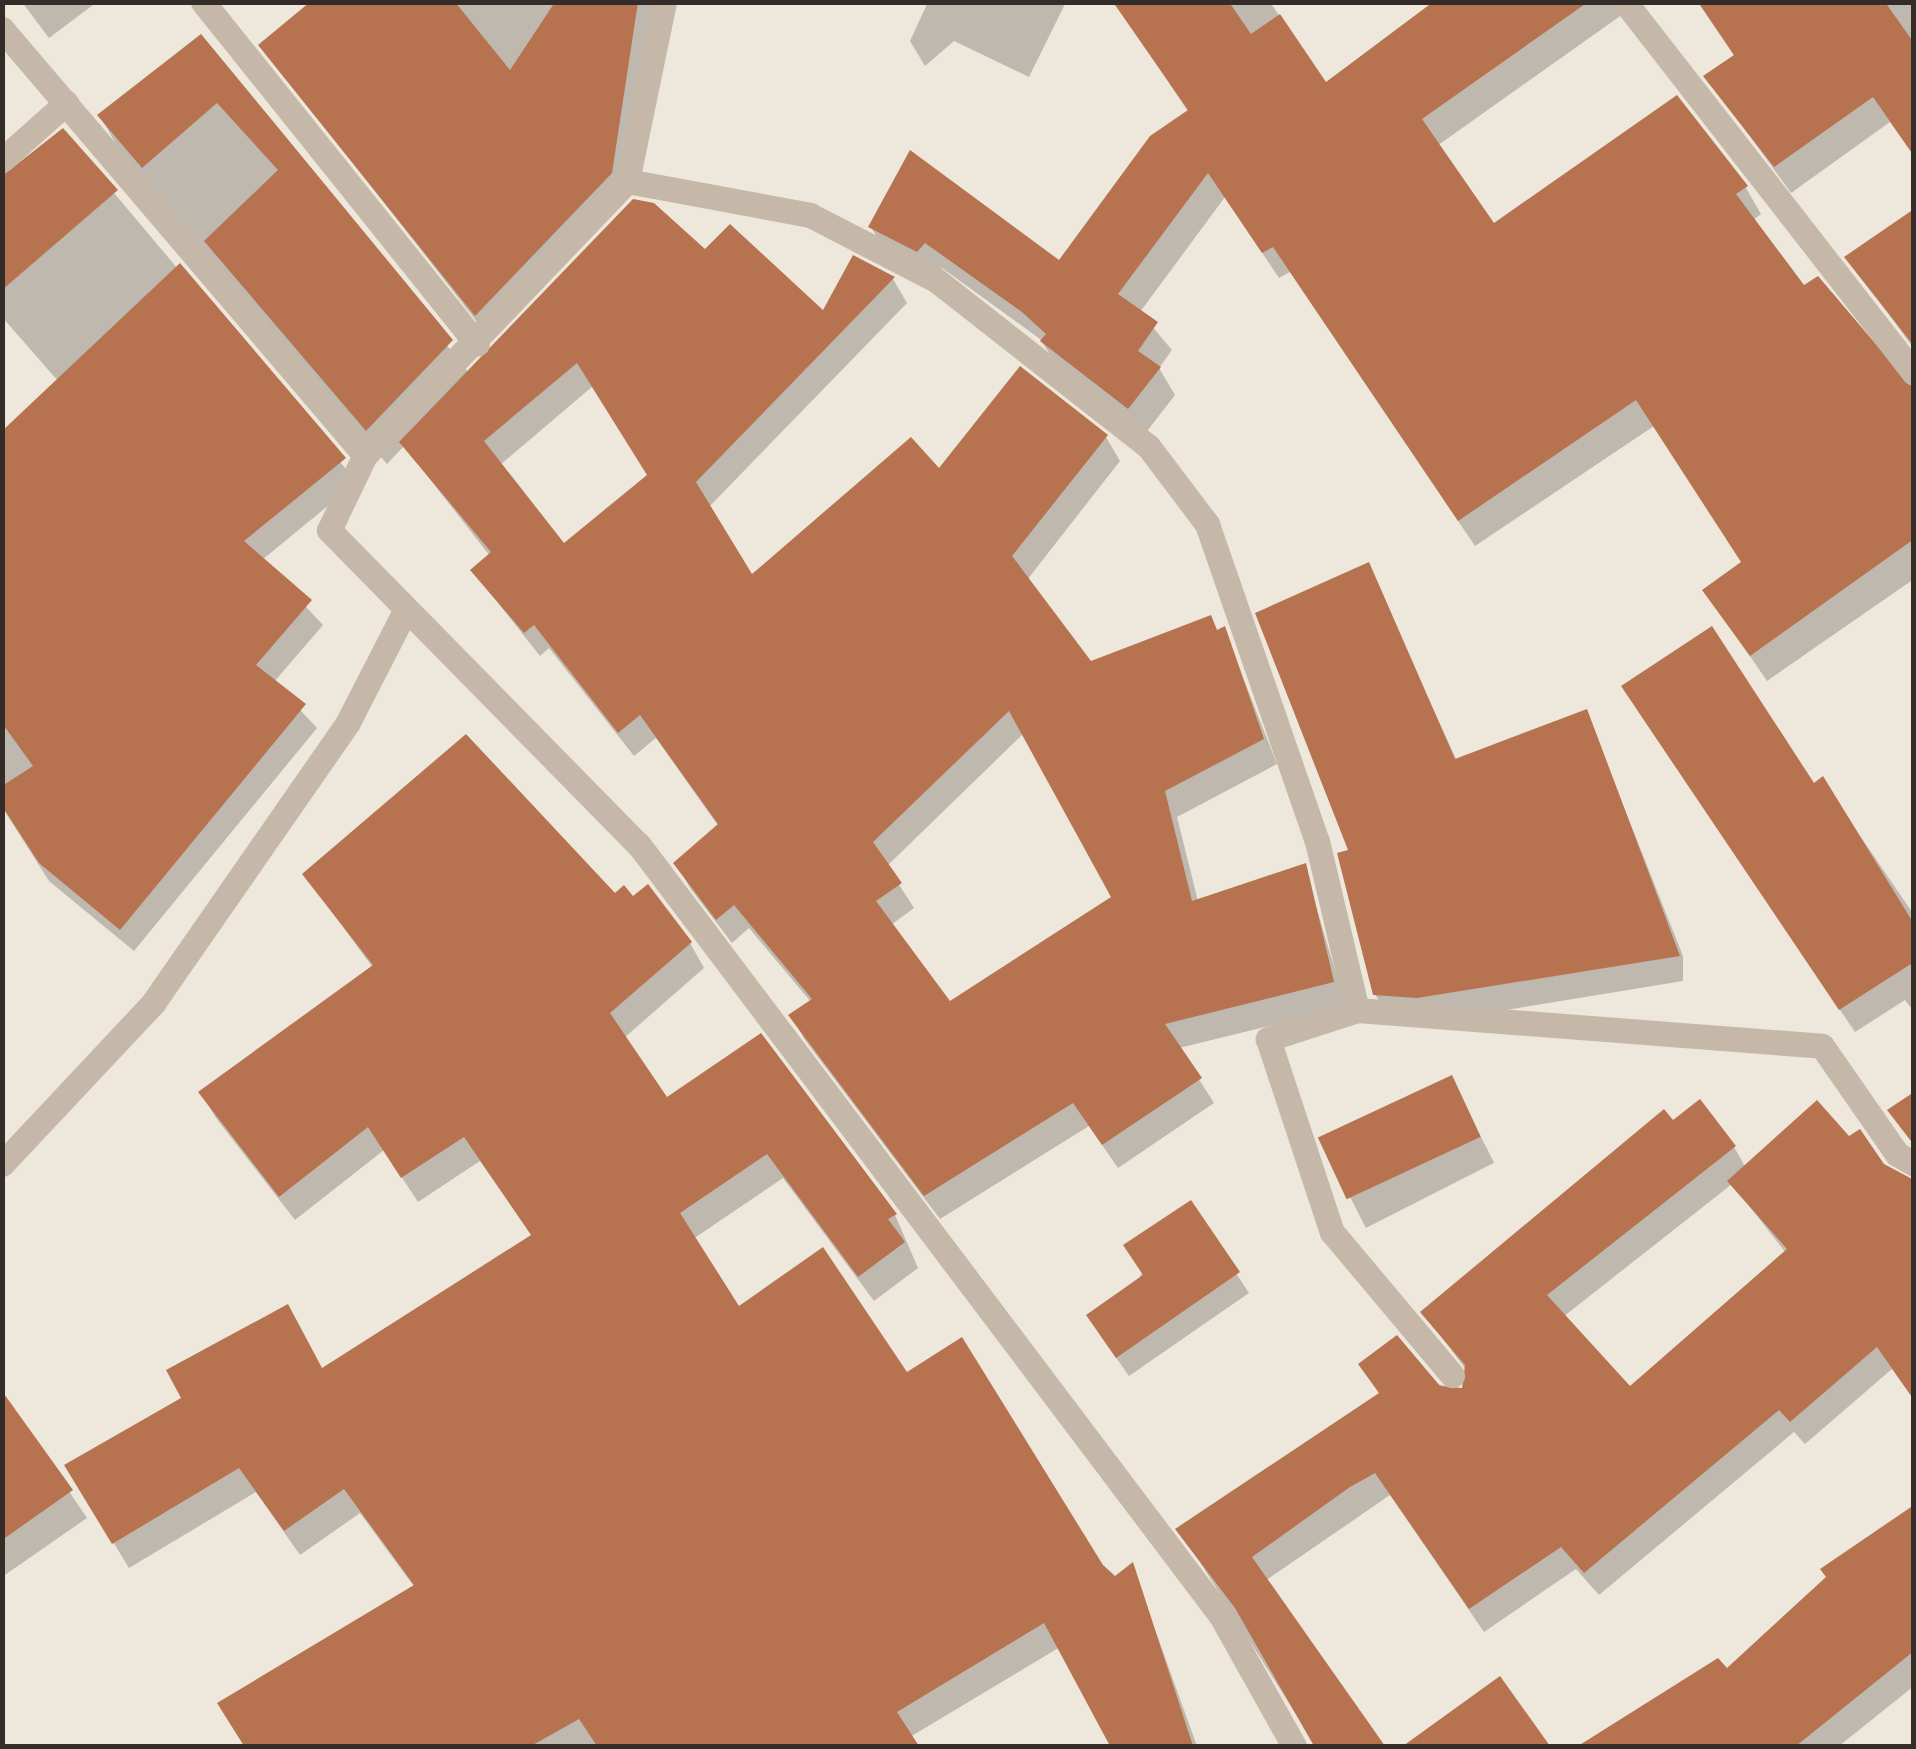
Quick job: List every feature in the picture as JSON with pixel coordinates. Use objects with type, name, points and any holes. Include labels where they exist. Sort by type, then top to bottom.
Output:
[{"type":"street","points":[[202,2],[477,344]]},
{"type":"street","points":[[664,2],[627,181],[477,344],[365,455],[329,530],[639,845],[1221,1616],[1294,1746]]},
{"type":"street","points":[[1625,2],[1914,373]]},
{"type":"street","points":[[2,29],[365,455]]},
{"type":"street","points":[[2,160],[66,102]]},
{"type":"street","points":[[627,181],[810,214],[936,280],[1148,446],[1207,524],[1316,842],[1357,1010]]},
{"type":"street","points":[[2,1164],[153,1002],[348,722],[405,611]]},
{"type":"street","points":[[1452,1375],[1332,1232],[1268,1039],[1357,1010],[1822,1046],[1897,1154],[1914,1164]]},
{"type":"building","points":[[310,2],[455,2],[510,70],[555,2],[638,2],[612,173],[475,316],[258,45]]},
{"type":"building","points":[[1113,2],[1229,2],[1251,34],[1280,14],[1326,82],[1433,2],[1588,2],[1422,119],[1494,223],[1677,95],[1748,186],[1736,194],[1804,285],[1818,276],[1914,389],[1914,539],[1750,656],[1702,590],[1741,562],[1636,400],[1458,521],[1273,247],[1262,253],[1208,173],[1118,294],[1158,322],[1138,351],[1161,367],[1128,409],[1040,341],[1046,334],[1022,312],[925,243],[917,252],[868,227],[910,150],[1059,260],[1150,136],[1188,110]]},
{"type":"building","points":[[1698,2],[1885,2],[1914,43],[1914,156],[1873,97],[1774,167],[1703,76],[1734,55]]},
{"type":"building","points":[[201,34],[453,340],[366,431],[204,241],[278,170],[217,103],[142,168],[97,115]]},
{"type":"building","points":[[63,128],[118,190],[2,290],[2,176]]},
{"type":"building","points":[[633,199],[654,203],[705,249],[730,224],[823,310],[853,255],[895,277],[696,482],[752,574],[911,437],[939,468],[1020,366],[1108,435],[1012,556],[1091,661],[1211,615],[1217,630],[1225,626],[1264,739],[1165,791],[1192,901],[1306,863],[1334,982],[1165,1024],[1202,1078],[1102,1145],[1073,1103],[924,1196],[788,1015],[812,999],[734,905],[716,920],[673,863],[718,824],[640,715],[618,733],[534,625],[524,633],[470,570],[491,552],[399,442]],"holes":[[[577,363],[647,475],[564,543],[484,441]],[[1009,711],[1111,897],[950,1001],[876,901],[902,883],[873,842]]]},
{"type":"building","points":[[1914,209],[1914,346],[1844,257]]},
{"type":"building","points":[[180,263],[346,458],[244,541],[312,600],[256,665],[306,704],[120,930],[39,863],[2,806],[2,786],[33,766],[2,723],[2,431]]},
{"type":"building","points":[[1369,562],[1455,759],[1587,709],[1680,956],[1417,998],[1373,995],[1337,853],[1348,850],[1255,613]]},
{"type":"building","points":[[1712,626],[1814,783],[1823,776],[1914,924],[1914,962],[1839,1010],[1621,686]]},
{"type":"building","points":[[466,734],[615,893],[624,885],[633,896],[648,884],[692,942],[610,1013],[667,1097],[761,1033],[897,1214],[888,1219],[905,1242],[858,1277],[767,1154],[680,1213],[739,1306],[823,1247],[907,1372],[962,1337],[1103,1565],[1115,1576],[1133,1562],[1193,1746],[1110,1746],[1044,1623],[897,1712],[919,1746],[597,1746],[579,1719],[531,1746],[244,1746],[217,1703],[414,1585],[344,1489],[284,1531],[239,1468],[112,1544],[64,1465],[181,1398],[166,1370],[288,1304],[322,1368],[531,1235],[464,1137],[401,1178],[368,1127],[279,1197],[198,1092],[373,965],[302,874]]},
{"type":"building","points":[[1452,1075],[1481,1137],[1347,1199],[1318,1138]]},
{"type":"building","points":[[1914,1092],[1914,1145],[1887,1110]]},
{"type":"building","points":[[1700,1099],[1736,1146],[1547,1295],[1630,1386],[1787,1249],[1727,1181],[1817,1100],[1849,1136],[1860,1129],[1884,1164],[1914,1180],[1914,1400],[1877,1347],[1790,1422],[1779,1410],[1584,1573],[1561,1547],[1469,1609],[1375,1473],[1350,1487],[1252,1557],[1385,1746],[1314,1746],[1235,1608],[1175,1529],[1379,1393],[1358,1364],[1397,1335],[1440,1386],[1462,1388],[1465,1365],[1420,1312],[1664,1109],[1673,1120]]},
{"type":"building","points":[[1191,1200],[1240,1272],[1116,1358],[1086,1315],[1143,1275],[1123,1245]]},
{"type":"building","points":[[2,1391],[73,1490],[2,1540]]},
{"type":"building","points":[[1914,1505],[1914,1651],[1796,1746],[1578,1746],[1718,1658],[1727,1668],[1826,1577],[1820,1569]]},
{"type":"building","points":[[1500,1676],[1550,1746],[1403,1746]]}]
